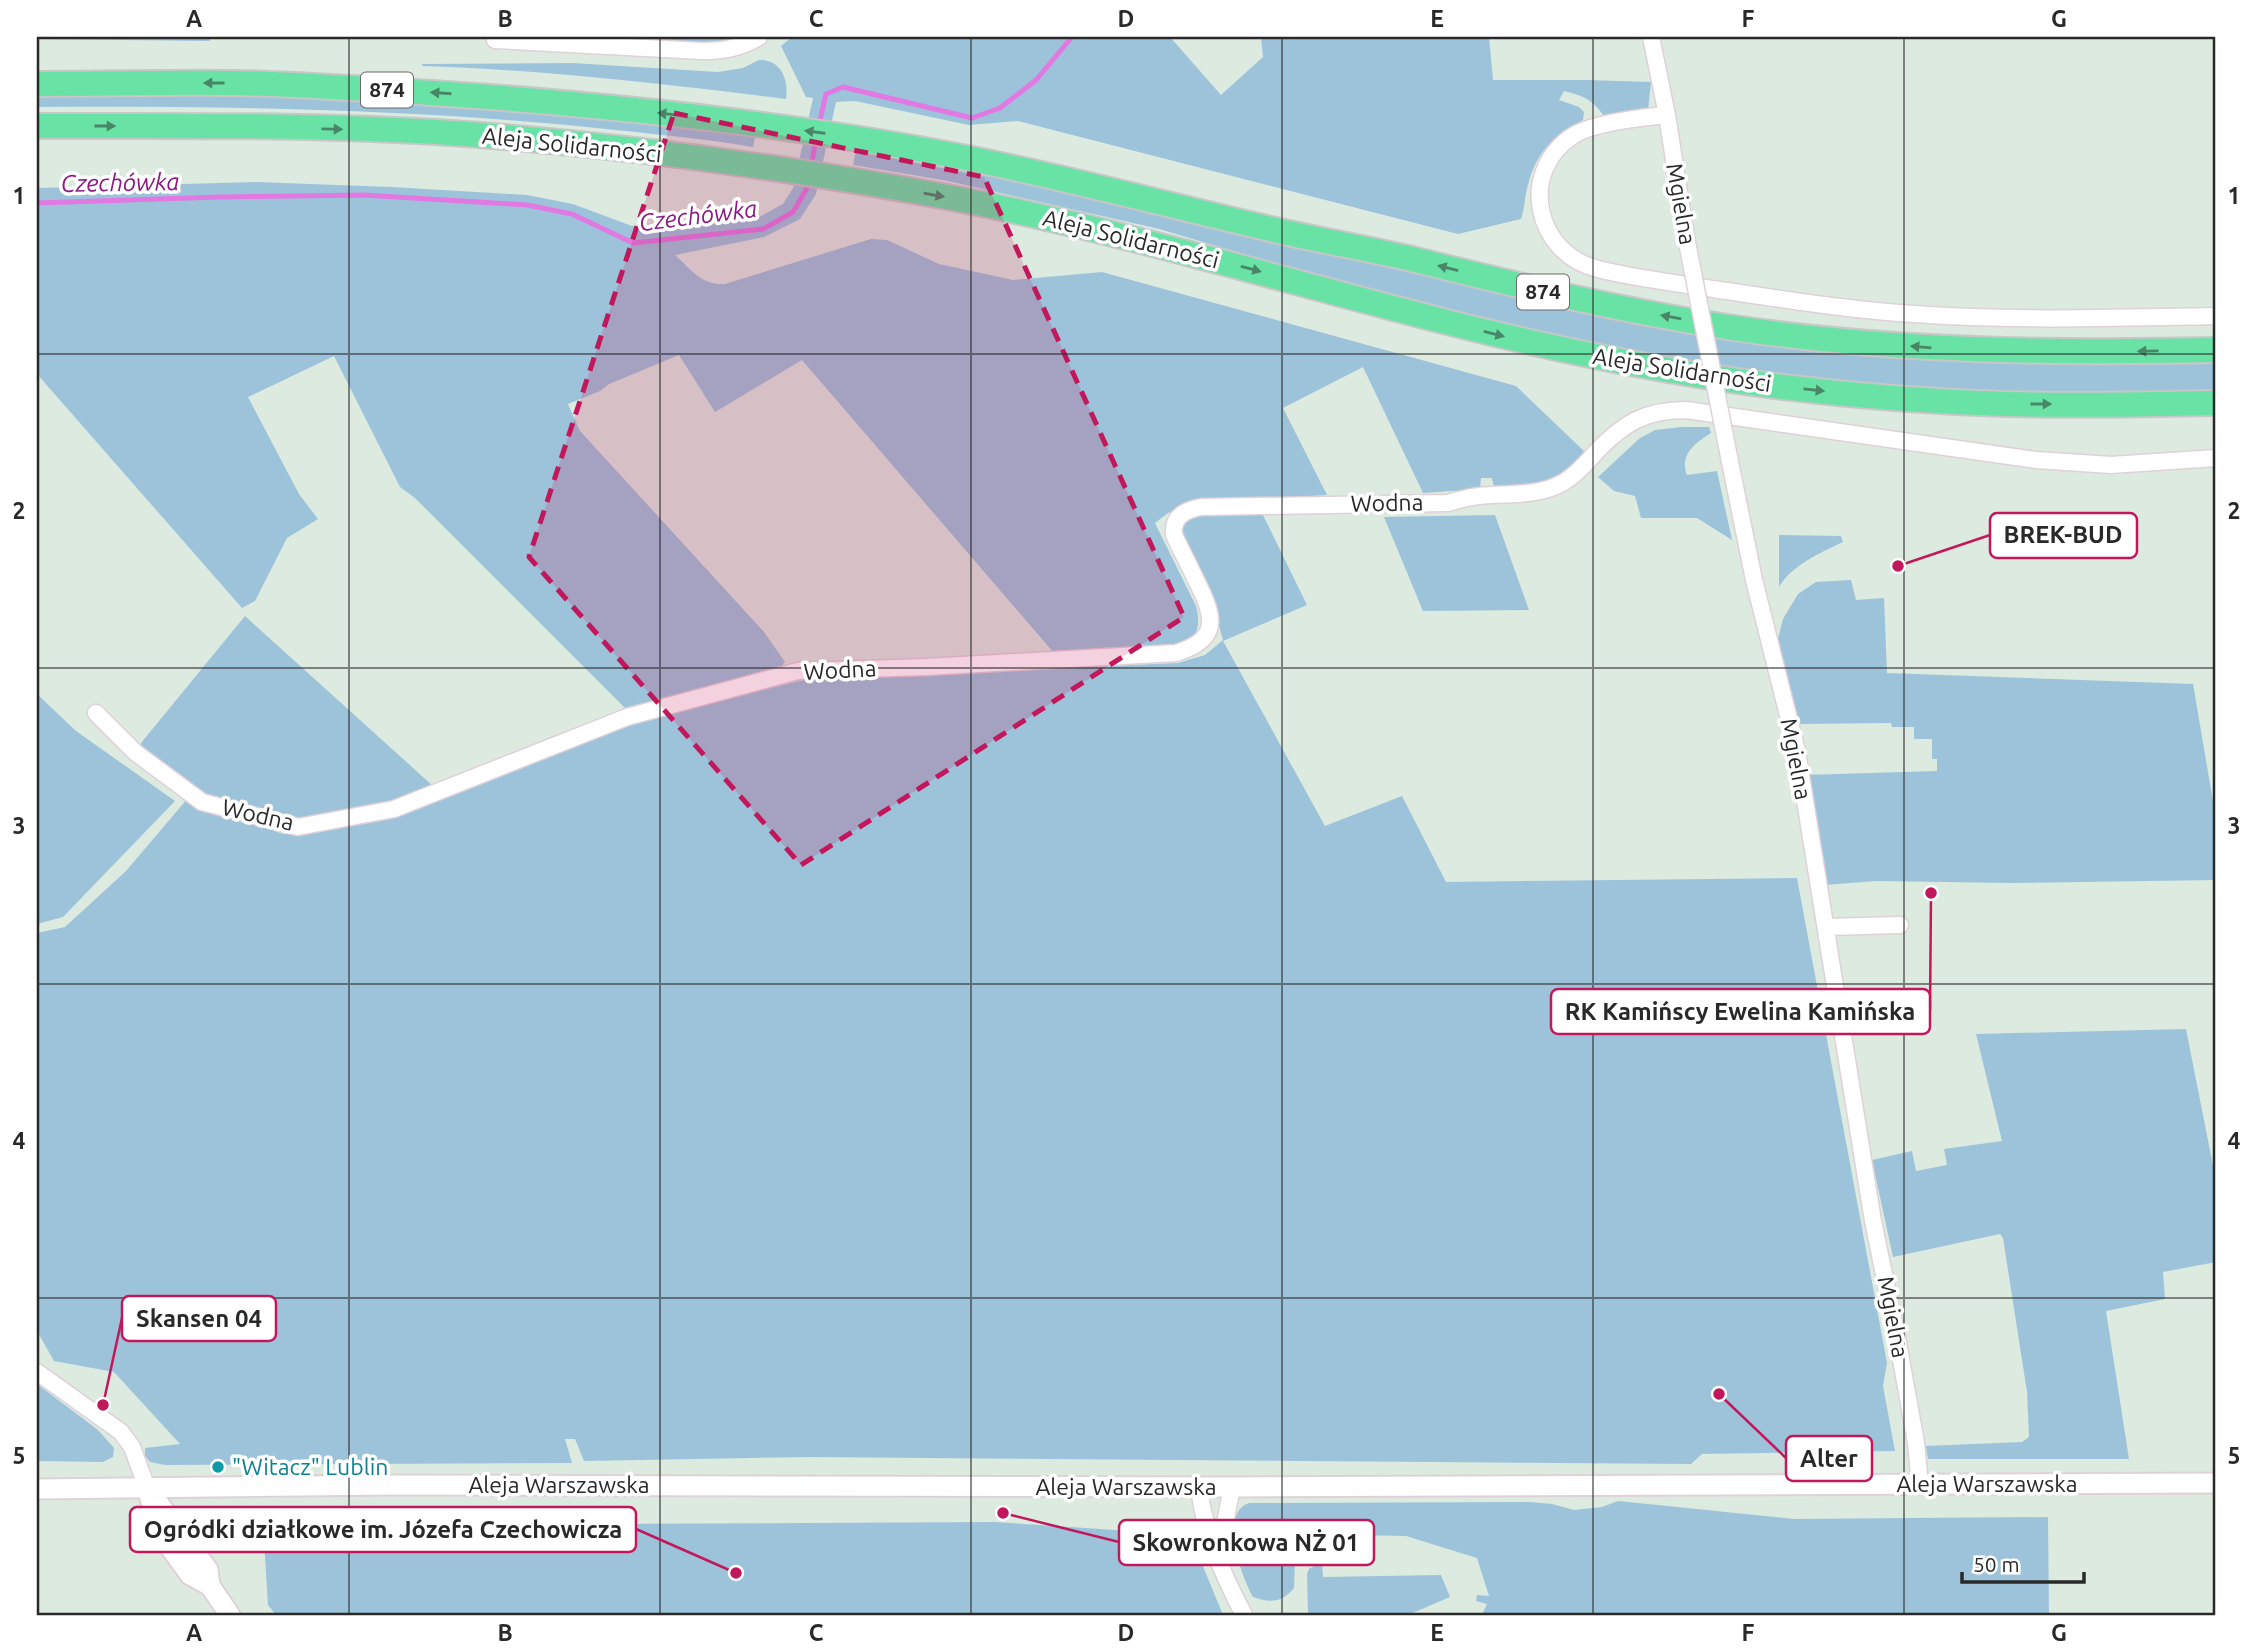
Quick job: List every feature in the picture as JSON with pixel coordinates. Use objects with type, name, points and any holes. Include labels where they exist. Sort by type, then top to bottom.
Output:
[{"type":"main road","name":"Aleja Solidarności","points":[[37,84],[239,83],[366,88],[567,103],[736,121],[883,143],[1089,184],[1552,294],[1742,329],[1948,349],[2086,352],[2216,350]]},
{"type":"main road","name":"Aleja Solidarności","points":[[37,126],[280,127],[419,132],[606,146],[731,162],[948,197],[1106,232],[1494,334],[1691,374],[1785,387],[1908,399],[2011,404],[2216,403]]},
{"type":"street","points":[[495,40],[726,51],[759,37]]},
{"type":"street","name":"Mgielna","points":[[1651,37],[1667,115],[1686,237],[1754,580],[1797,751],[1873,1221],[1916,1443],[1920,1485]]},
{"type":"street","points":[[1667,115],[1591,128],[1575,134],[1551,157],[1544,170],[1539,201],[1542,219],[1549,234],[1568,256],[1582,265],[1664,282],[1912,314],[2074,319],[2216,316]]},
{"type":"street","name":"Wodna","points":[[96,713],[136,753],[202,802],[298,827],[394,810],[627,716],[798,671],[1176,653],[1195,648],[1206,636],[1211,621],[1210,608],[1174,535],[1173,527],[1176,518],[1191,509],[1448,503],[1478,496],[1535,493],[1562,484],[1574,476],[1597,451],[1640,417],[1670,410],[2036,460],[2111,465],[2216,458]]},
{"type":"street","points":[[1826,927],[1900,925]]},
{"type":"street","points":[[37,1372],[121,1433],[132,1447],[147,1488],[208,1570],[210,1586],[230,1615]]},
{"type":"street","name":"Aleja Warszawska","points":[[37,1489],[393,1485],[1232,1487],[2216,1483]]},
{"type":"street","points":[[1199,1487],[1206,1528],[1244,1615]]},
{"type":"street","points":[[1221,1563],[1232,1487]]},
{"type":"highlighted area","points":[[674,113],[984,177],[1184,617],[801,865],[529,557]]},
{"type":"shaded area","points":[[209,37],[210,41],[37,39]]},
{"type":"shaded area","points":[[537,37],[746,37],[718,44]]},
{"type":"shaded area","points":[[792,37],[1170,37],[1221,95],[1263,57],[1261,37],[1489,37],[1493,80],[1651,82],[1648,110],[1604,116],[1587,99],[1564,91],[1559,100],[1579,107],[1584,112],[1583,120],[1556,137],[1537,160],[1521,219],[1458,234],[1018,121],[969,125],[855,101],[836,102],[816,194],[800,219],[764,237],[675,255],[703,279],[716,284],[725,284],[871,239],[887,240],[939,264],[1013,280],[1102,272],[1516,386],[1585,452],[1565,472],[1545,481],[1494,488],[1492,478],[1481,478],[1480,489],[1423,493],[1363,367],[1283,408],[1327,495],[1188,505],[1168,513],[1155,523],[1196,606],[1198,626],[1189,645],[1054,653],[802,360],[715,412],[679,355],[568,404],[580,431],[764,632],[785,662],[780,668],[693,690],[630,710],[415,498],[400,487],[334,356],[248,397],[299,494],[318,519],[287,538],[255,601],[242,608],[37,374],[37,188],[256,182],[392,187],[527,195],[573,204],[632,226],[754,220],[783,204],[793,188],[813,98],[806,97],[781,46]]},
{"type":"shaded area","points":[[759,60],[773,63],[782,72],[786,99],[559,74],[422,66],[572,63],[718,72],[743,68]]},
{"type":"shaded area","points":[[37,93],[291,94],[411,100],[756,132],[753,147],[685,137],[471,117],[254,108],[37,107]]},
{"type":"shaded area","points":[[856,150],[1039,186],[1533,301],[1693,334],[1791,348],[1955,361],[2060,365],[2216,364],[2216,396],[2025,398],[1772,378],[1595,346],[1338,282],[1159,229],[943,180],[853,165]]},
{"type":"shaded area","points":[[1709,427],[1711,433],[1690,450],[1685,468],[1687,475],[1717,471],[1732,540],[1697,518],[1641,518],[1635,496],[1614,491],[1598,477],[1640,438],[1655,430]]},
{"type":"shaded area","points":[[1262,513],[1307,605],[1223,641],[1325,826],[1402,796],[1446,882],[1797,878],[1887,1363],[1883,1386],[1895,1451],[1702,1454],[1691,1464],[811,1457],[584,1461],[575,1439],[565,1439],[572,1463],[165,1465],[150,1462],[145,1456],[145,1448],[180,1444],[114,1372],[54,1361],[37,1331],[37,933],[65,927],[126,871],[188,798],[283,834],[301,834],[386,820],[630,724],[808,679],[1178,663],[1205,655],[1223,640],[1218,622],[1177,541],[1184,519],[1190,515]]},
{"type":"shaded area","points":[[1495,515],[1529,610],[1423,611],[1384,517]]},
{"type":"shaded area","points":[[1779,535],[1841,536],[1843,542],[1799,566],[1779,587]]},
{"type":"shaded area","points":[[1851,580],[1856,600],[1884,598],[1887,673],[2193,684],[2216,819],[2216,880],[2012,883],[1876,881],[1825,885],[1804,775],[1937,771],[1937,759],[1932,759],[1932,739],[1914,739],[1914,727],[1892,727],[1891,723],[1798,724],[1778,639],[1783,619],[1798,594],[1816,582]]},
{"type":"shaded area","points":[[245,616],[433,786],[390,803],[296,820],[205,796],[142,748],[141,743]]},
{"type":"shaded area","points":[[37,694],[76,731],[175,801],[63,917],[37,924]]},
{"type":"shaded area","points":[[2186,1029],[2216,1181],[2216,1262],[2163,1272],[2165,1299],[2106,1311],[2129,1459],[1928,1459],[1926,1446],[2022,1442],[2029,1437],[2027,1392],[2003,1238],[2000,1234],[1893,1257],[1872,1160],[1912,1151],[1916,1171],[1947,1165],[1944,1149],[2002,1141],[1976,1034]]},
{"type":"shaded area","points":[[37,1384],[98,1430],[114,1448],[113,1457],[103,1462],[37,1461]]},
{"type":"shaded area","points":[[1618,1501],[1794,1519],[2048,1517],[2049,1615],[1482,1615],[1487,1604],[1476,1601],[1477,1595],[1489,1596],[1477,1558],[1406,1536],[1296,1534],[1294,1588],[1285,1597],[1265,1600],[1253,1597],[1235,1547],[1235,1519],[1240,1509],[1249,1503],[1530,1502],[1574,1510],[1602,1507]]},
{"type":"shaded area","points":[[270,1522],[995,1522],[1190,1535],[1223,1615],[276,1615],[268,1605],[264,1540]]},
{"type":"shaded area","points":[[1322,1564],[1323,1577],[1441,1575],[1450,1597],[1408,1615],[1308,1615],[1307,1574],[1309,1569]]},
{"type":"waterway","name":"Czechówka","points":[[819,125],[826,94],[843,87],[972,118],[1000,108],[1036,80],[1072,37]]},
{"type":"waterway","name":"Czechówka","points":[[811,167],[816,139]]},
{"type":"waterway","name":"Czechówka","points":[[37,203],[364,195],[527,205],[572,214],[633,243],[763,229],[793,212],[806,190],[808,180]]},
{"type":"place","name":"BREK-BUD","points":[[1898,566]]},
{"type":"place","name":"RK Kamińscy Ewelina Kamińska","points":[[1931,893]]},
{"type":"place","name":"Alter","points":[[1719,1394]]},
{"type":"place","name":"Skansen 04","points":[[103,1405]]},
{"type":"place","name":"\"Witacz\" Lublin","points":[[218,1467]]},
{"type":"place","name":"Skowronkowa NŻ 01","points":[[1003,1513]]},
{"type":"place","name":"Ogródki działkowe im. Józefa Czechowicza","points":[[736,1573]]}]
